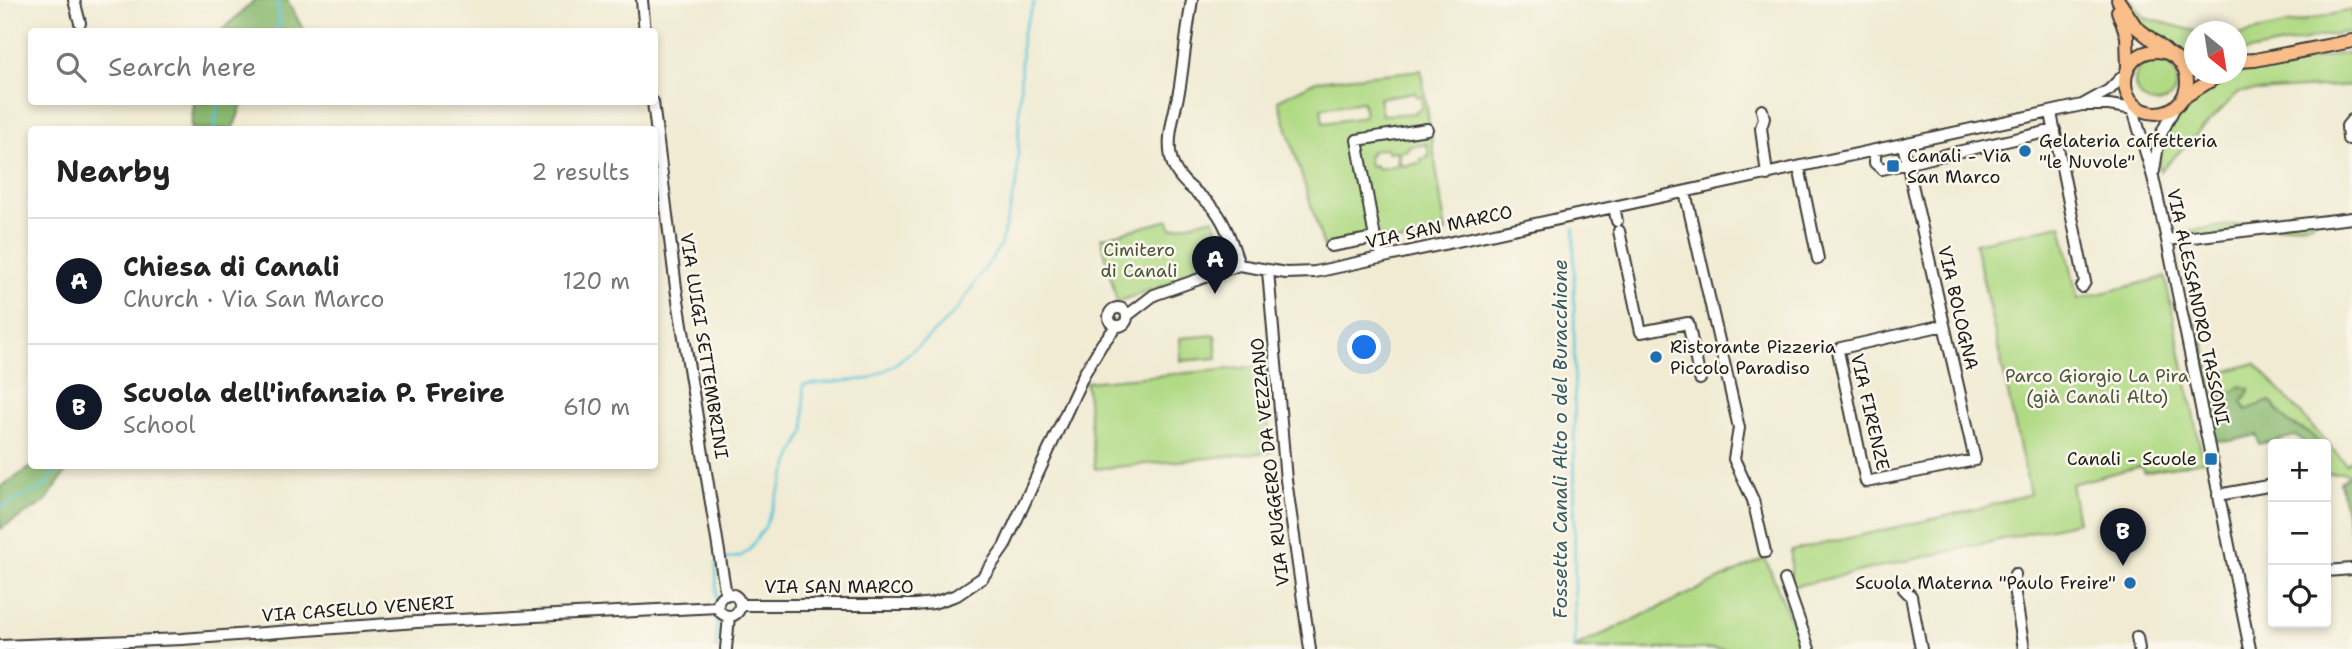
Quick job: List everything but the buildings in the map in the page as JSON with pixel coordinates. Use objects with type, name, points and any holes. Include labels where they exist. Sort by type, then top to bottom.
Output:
[{"type":"main road","points":[[2117,0],[2136,27],[2173,56],[2186,72],[2187,81],[2180,101]]},
{"type":"main road","points":[[2117,0],[2127,36],[2125,86],[2137,107],[2162,112],[2206,84]]},
{"type":"main road","points":[[2247,60],[2352,41]]},
{"type":"main road","points":[[2127,70],[2135,59],[2145,52],[2157,51],[2184,59]]},
{"type":"main road","points":[[2247,63],[2255,60]]},
{"type":"street","points":[[74,0],[79,23]]},
{"type":"street","points":[[642,0],[645,28]]},
{"type":"street","points":[[1124,312],[1154,295],[1239,265],[1229,235],[1214,209],[1183,179],[1170,154],[1172,120],[1180,87],[1192,0]]},
{"type":"street","name":"VIA SAN MARCO","points":[[1239,265],[1303,274],[2052,113],[2082,105],[2109,90],[2127,70]]},
{"type":"street","name":"VIA ALESSANDRO TASSONI","points":[[2153,177],[2158,138],[2180,101]]},
{"type":"street","name":"VIA LUIGI SETTEMBRINI","points":[[653,105],[656,126]]},
{"type":"street","name":"VIA SAN MARCO","points":[[2082,105],[2137,107]]},
{"type":"street","name":"VIA ALESSANDRO TASSONI","points":[[2137,107],[2167,240],[2250,649]]},
{"type":"street","points":[[1762,110],[1764,118],[1761,128],[1767,174]]},
{"type":"street","points":[[2052,113],[2085,282],[2082,287]]},
{"type":"street","points":[[2348,139],[2347,125],[2352,120]]},
{"type":"street","points":[[1383,256],[1375,238],[1357,140],[1427,129]]},
{"type":"street","points":[[1875,151],[1875,163],[1880,168],[2055,131]]},
{"type":"street","name":"VIA LUIGI SETTEMBRINI","points":[[658,142],[676,288],[726,595]]},
{"type":"street","name":"VIA BOLOGNA","points":[[1903,145],[1975,460]]},
{"type":"street","points":[[1799,167],[1818,259]]},
{"type":"street","points":[[1685,192],[1739,428],[1734,459],[1753,500],[1765,552]]},
{"type":"street","points":[[1614,207],[1641,332],[1688,323],[1700,379]]},
{"type":"street","points":[[2167,240],[2352,218]]},
{"type":"street","points":[[1331,246],[1375,238]]},
{"type":"street","name":"VIA RUGGERO DA VEZZANO","points":[[1268,271],[1286,481],[1310,649]]},
{"type":"street","name":"VIA SAN MARCO","points":[[740,605],[915,605],[946,599],[971,586],[994,564],[1004,547],[1064,414],[1113,324],[1110,313],[1124,312],[1125,324],[1113,324]]},
{"type":"street","name":"VIA FIRENZE","points":[[1944,325],[1841,348],[1838,351],[1863,470],[1866,482],[1975,460]]},
{"type":"street","points":[[2218,495],[2268,486]]},
{"type":"street","points":[[2331,571],[2352,569]]},
{"type":"street","points":[[2015,574],[2012,582],[2024,649]]},
{"type":"street","points":[[1785,580],[1808,649]]},
{"type":"street","points":[[1904,589],[1911,596],[1920,649]]},
{"type":"street","points":[[726,595],[736,597],[740,605],[738,611],[729,616],[722,614],[716,607],[726,595]]},
{"type":"street","name":"VIA CASELLO VENERI","points":[[0,646],[182,644],[417,622],[716,607]]},
{"type":"street","points":[[726,649],[729,616]]},
{"type":"street","points":[[2137,637],[2139,649]]},
{"type":"green space","points":[[255,0],[287,0],[302,28],[224,28]]},
{"type":"green space","points":[[2124,0],[2131,0],[2145,18],[2184,28],[2184,51],[2137,23]]},
{"type":"green space","points":[[2352,10],[2352,31],[2247,51],[2247,33]]},
{"type":"green space","points":[[2352,52],[2352,85],[2239,92],[2160,171],[2158,152],[2179,105],[2215,84],[2247,84],[2247,71]]},
{"type":"green space","points":[[2156,61],[2171,67],[2177,82],[2171,97],[2156,103],[2141,97],[2135,82],[2141,67]]},
{"type":"green space","points":[[1421,70],[1446,232],[1379,246],[1375,238],[1324,247],[1278,100],[1316,81]],"holes":[[[1415,92],[1416,97],[1421,96],[1422,109],[1416,110],[1416,113],[1382,115],[1379,98]],[[1363,102],[1365,117],[1323,123],[1321,108]],[[1427,144],[1429,157],[1421,159],[1421,163],[1401,166],[1399,152],[1408,150],[1408,147]],[[1387,148],[1388,152],[1396,151],[1398,165],[1377,169],[1376,165],[1370,166],[1368,155],[1371,151]]]},
{"type":"green space","points":[[194,105],[242,105],[234,126],[191,126]]},
{"type":"green space","points":[[2313,214],[2313,223],[2173,239],[2172,233]]},
{"type":"green space","name":"Cimitero di Canali","points":[[1214,218],[1226,263],[1117,302],[1101,238],[1169,220],[1171,228]]},
{"type":"green space","name":"Parco Giorgio La Pira (già Canali Alto)","points":[[2061,225],[2078,299],[2165,277],[2203,461],[2144,472],[2142,466],[2071,484],[2078,522],[1791,587],[1791,551],[1985,507],[2030,494],[1975,243]]},
{"type":"green space","points":[[2189,312],[2203,341],[2211,396],[2226,396],[2241,386],[2250,389],[2242,402],[2246,410],[2270,401],[2289,423],[2310,433],[2315,439],[2300,439],[2296,436],[2268,439],[2268,442],[2259,444],[2257,435],[2231,441],[2211,440]]},
{"type":"green space","points":[[1215,335],[1217,358],[1181,361],[1180,338]]},
{"type":"green space","points":[[2255,363],[2323,439],[2315,439],[2310,433],[2289,423],[2270,401],[2246,410],[2236,400],[2211,396],[2210,378]]},
{"type":"green space","points":[[1263,366],[1271,452],[1095,469],[1086,382]]},
{"type":"green space","points":[[2331,447],[2346,464],[2352,459],[2352,476],[2342,472],[2331,473]]},
{"type":"green space","points":[[28,469],[68,469],[45,502],[0,529],[0,487]]},
{"type":"green space","points":[[2352,476],[2352,532],[2340,482]]},
{"type":"green space","points":[[1765,558],[1803,649],[1575,647]]},
{"type":"waterway","points":[[277,0],[280,23],[277,28]]},
{"type":"waterway","points":[[723,560],[741,556],[748,551],[765,527],[805,431],[803,385],[869,379],[893,366],[956,311],[1000,246],[1017,183],[1022,35],[1035,0]]},
{"type":"waterway","points":[[215,126],[218,105]]},
{"type":"waterway","name":"Fossetta Canali Alto o del Buracchione","points":[[1573,649],[1574,228]]},
{"type":"waterway","points":[[0,508],[46,485],[55,469]]},
{"type":"waterway","points":[[716,565],[717,604]]},
{"type":"waterway","points":[[716,649],[717,610]]},
{"type":"place","name":"Gelateria caffetteria \"le Nuvole\"","points":[[2025,151]]},
{"type":"place","name":"Canali - Via San Marco","points":[[1893,166]]},
{"type":"place","name":"Chiesa di Canali","points":[[1215,294]]},
{"type":"place","name":"Ristorante Pizzeria Piccolo Paradiso","points":[[1656,357]]},
{"type":"place","name":"Canali - Scuole","points":[[2211,459]]},
{"type":"place","name":"Scuola dell'infanzia P. Freire","points":[[2123,566]]},
{"type":"place","name":"Scuola Materna \"Paulo Freire\"","points":[[2130,583]]}]
